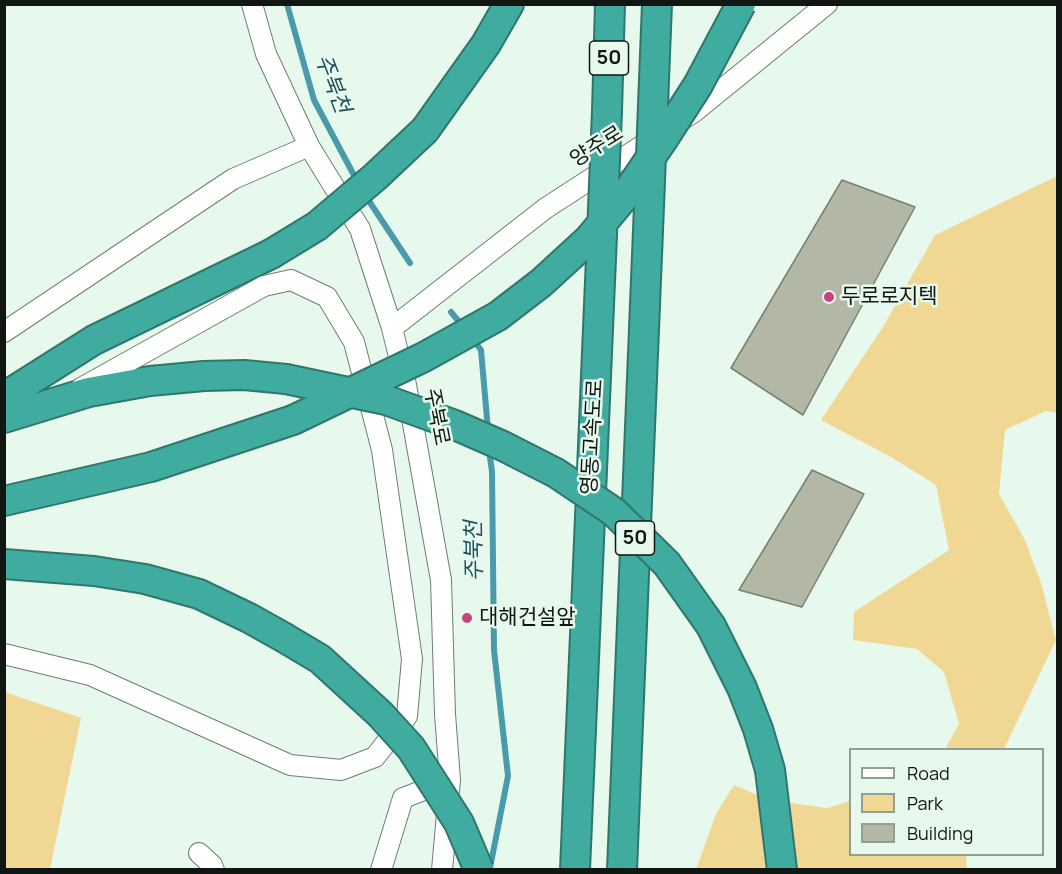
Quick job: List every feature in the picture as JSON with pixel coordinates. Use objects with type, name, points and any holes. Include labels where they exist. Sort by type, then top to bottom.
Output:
[{"type":"highway","points":[[4,397],[94,340],[271,254],[317,226],[375,177],[424,130],[486,44],[509,4]]},
{"type":"highway","name":"영동고속도로","points":[[574,870],[608,111],[610,4]]},
{"type":"highway","name":"50","points":[[622,870],[657,4]]},
{"type":"highway","points":[[4,501],[151,467],[293,420],[415,362],[498,316],[541,283],[573,254],[624,196],[698,85],[741,4]]},
{"type":"highway","points":[[4,417],[88,392],[150,381],[244,375],[286,379],[386,400],[455,425],[556,472],[614,512],[667,564],[711,626],[742,688],[758,729],[770,771],[782,870]]},
{"type":"highway","points":[[4,564],[74,569],[145,579],[199,594],[249,618],[320,659],[380,714],[411,748],[459,823],[479,870]]},
{"type":"street","name":"주북로","points":[[252,4],[266,54],[309,146],[360,229],[392,328],[406,385],[441,580],[445,714],[450,780],[442,870]]},
{"type":"street","name":"양주로","points":[[392,328],[546,208],[694,112],[827,4]]},
{"type":"street","points":[[4,332],[232,179],[309,146]]},
{"type":"street","points":[[4,417],[80,388],[264,286],[291,280],[327,297],[354,342],[382,450],[412,659],[407,716],[375,757],[341,770],[290,765],[90,675],[4,654]]},
{"type":"street","points":[[381,870],[402,798],[450,780]]},
{"type":"street","points":[[198,853],[212,865],[214,870]]},
{"type":"green space","points":[[1057,176],[1057,413],[1046,411],[1005,430],[999,494],[1025,540],[1041,583],[1056,640],[1004,748],[946,748],[959,724],[944,672],[917,649],[853,640],[854,612],[949,550],[936,485],[891,457],[821,420],[883,327],[935,235]]},
{"type":"green space","points":[[5,692],[81,718],[50,869],[5,869]]},
{"type":"green space","points":[[734,785],[769,800],[827,808],[849,801],[849,856],[966,856],[967,869],[696,870],[716,814]]},
{"type":"building","points":[[842,180],[915,207],[803,415],[731,368]]},
{"type":"building","points":[[812,470],[864,494],[802,607],[739,590]]},
{"type":"waterway","name":"주북천","points":[[287,4],[314,100],[357,181]]},
{"type":"waterway","name":"주북천","points":[[365,195],[410,263]]},
{"type":"waterway","name":"주북천","points":[[451,312],[464,328]]},
{"type":"waterway","name":"주북천","points":[[472,338],[481,350],[488,430]]},
{"type":"waterway","name":"주북천","points":[[489,449],[492,472],[494,650],[508,776],[490,868]]},
{"type":"place","name":"두로로지텍","points":[[829,297]]},
{"type":"place","name":"대해건설앞","points":[[467,618]]}]
